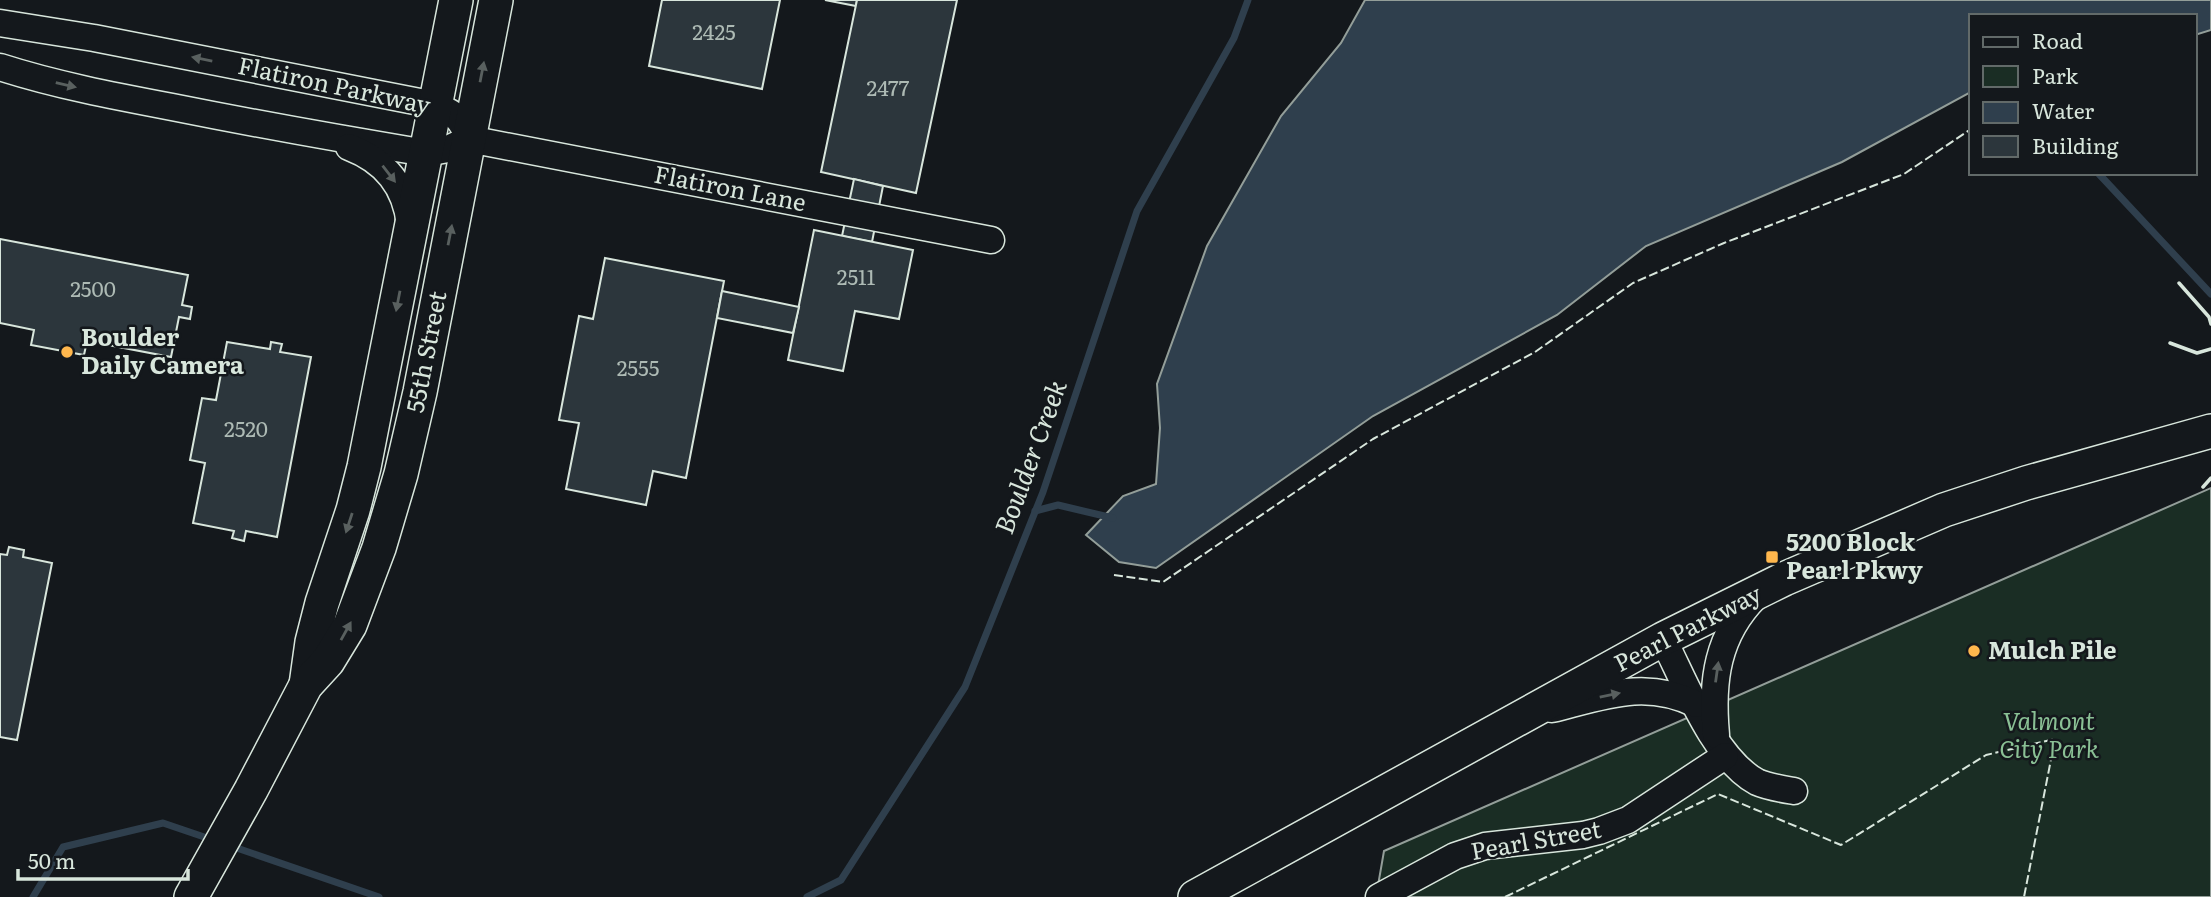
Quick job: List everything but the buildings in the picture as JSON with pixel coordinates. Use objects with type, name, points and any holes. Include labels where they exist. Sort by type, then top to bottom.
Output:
[{"type":"main road","name":"55th Street","points":[[306,685],[312,642],[322,603],[353,510],[364,467],[456,0]]},
{"type":"main road","name":"55th Street","points":[[191,897],[306,685],[328,661],[350,625],[363,593],[389,516],[420,392],[496,0]]},
{"type":"main road","name":"Pearl Parkway","points":[[1195,897],[1663,639],[1763,589],[1944,510],[2026,483],[2211,431]]},
{"type":"street","name":"Flatiron Parkway","points":[[0,23],[94,38],[435,105],[452,113],[463,123],[469,139],[448,149],[426,153],[105,94],[30,77],[0,66]]},
{"type":"street","points":[[308,133],[364,153],[387,170],[406,204],[411,234]]},
{"type":"street","name":"Flatiron Lane","points":[[469,139],[991,240]]},
{"type":"street","points":[[1721,748],[1714,705],[1721,649],[1737,617],[1763,589]]},
{"type":"street","points":[[1663,639],[1721,748],[1742,772],[1757,782],[1794,791]]},
{"type":"street","points":[[1520,718],[1629,691],[1658,691],[1696,704]]},
{"type":"street","name":"Pearl Street","points":[[1379,897],[1455,856],[1485,846],[1583,835],[1620,824],[1721,748]]},
{"type":"green space","name":"Valmont City Park","points":[[2211,488],[2211,897],[1376,897],[1384,851]]},
{"type":"water","points":[[1365,0],[2211,0],[2211,30],[2197,34],[2197,14],[1969,14],[1969,93],[1842,162],[1646,246],[1557,315],[1373,416],[1156,568],[1119,562],[1086,535],[1123,496],[1156,484],[1160,428],[1157,384],[1207,246],[1281,116],[1341,43]]},
{"type":"waterway","name":"Boulder Creek","points":[[807,897],[841,880],[965,687],[1043,492],[1137,211],[1234,38],[1248,0]]},
{"type":"waterway","points":[[2100,175],[2211,294]]},
{"type":"waterway","points":[[1035,511],[1058,505],[1113,518]]},
{"type":"waterway","name":"Boulder Creek","points":[[33,897],[63,847],[163,823],[213,840]]},
{"type":"waterway","name":"Boulder Creek","points":[[231,846],[379,897]]},
{"type":"fence","points":[[1114,575],[1163,582],[1373,439],[1535,352],[1633,283],[1724,243],[1904,174],[1969,130]]},
{"type":"fence","points":[[1505,897],[1718,794],[1841,845],[1986,755],[2055,739],[2024,897]]},
{"type":"wall","points":[[2179,283],[2209,317],[2211,324]]},
{"type":"wall","points":[[2170,343],[2197,353],[2211,349]]},
{"type":"wall","points":[[2203,487],[2211,478]]},
{"type":"place","name":"Boulder Daily Camera","points":[[67,352]]},
{"type":"place","name":"5200 Block Pearl Pkwy","points":[[1772,557]]},
{"type":"place","name":"Mulch Pile","points":[[1974,651]]}]
